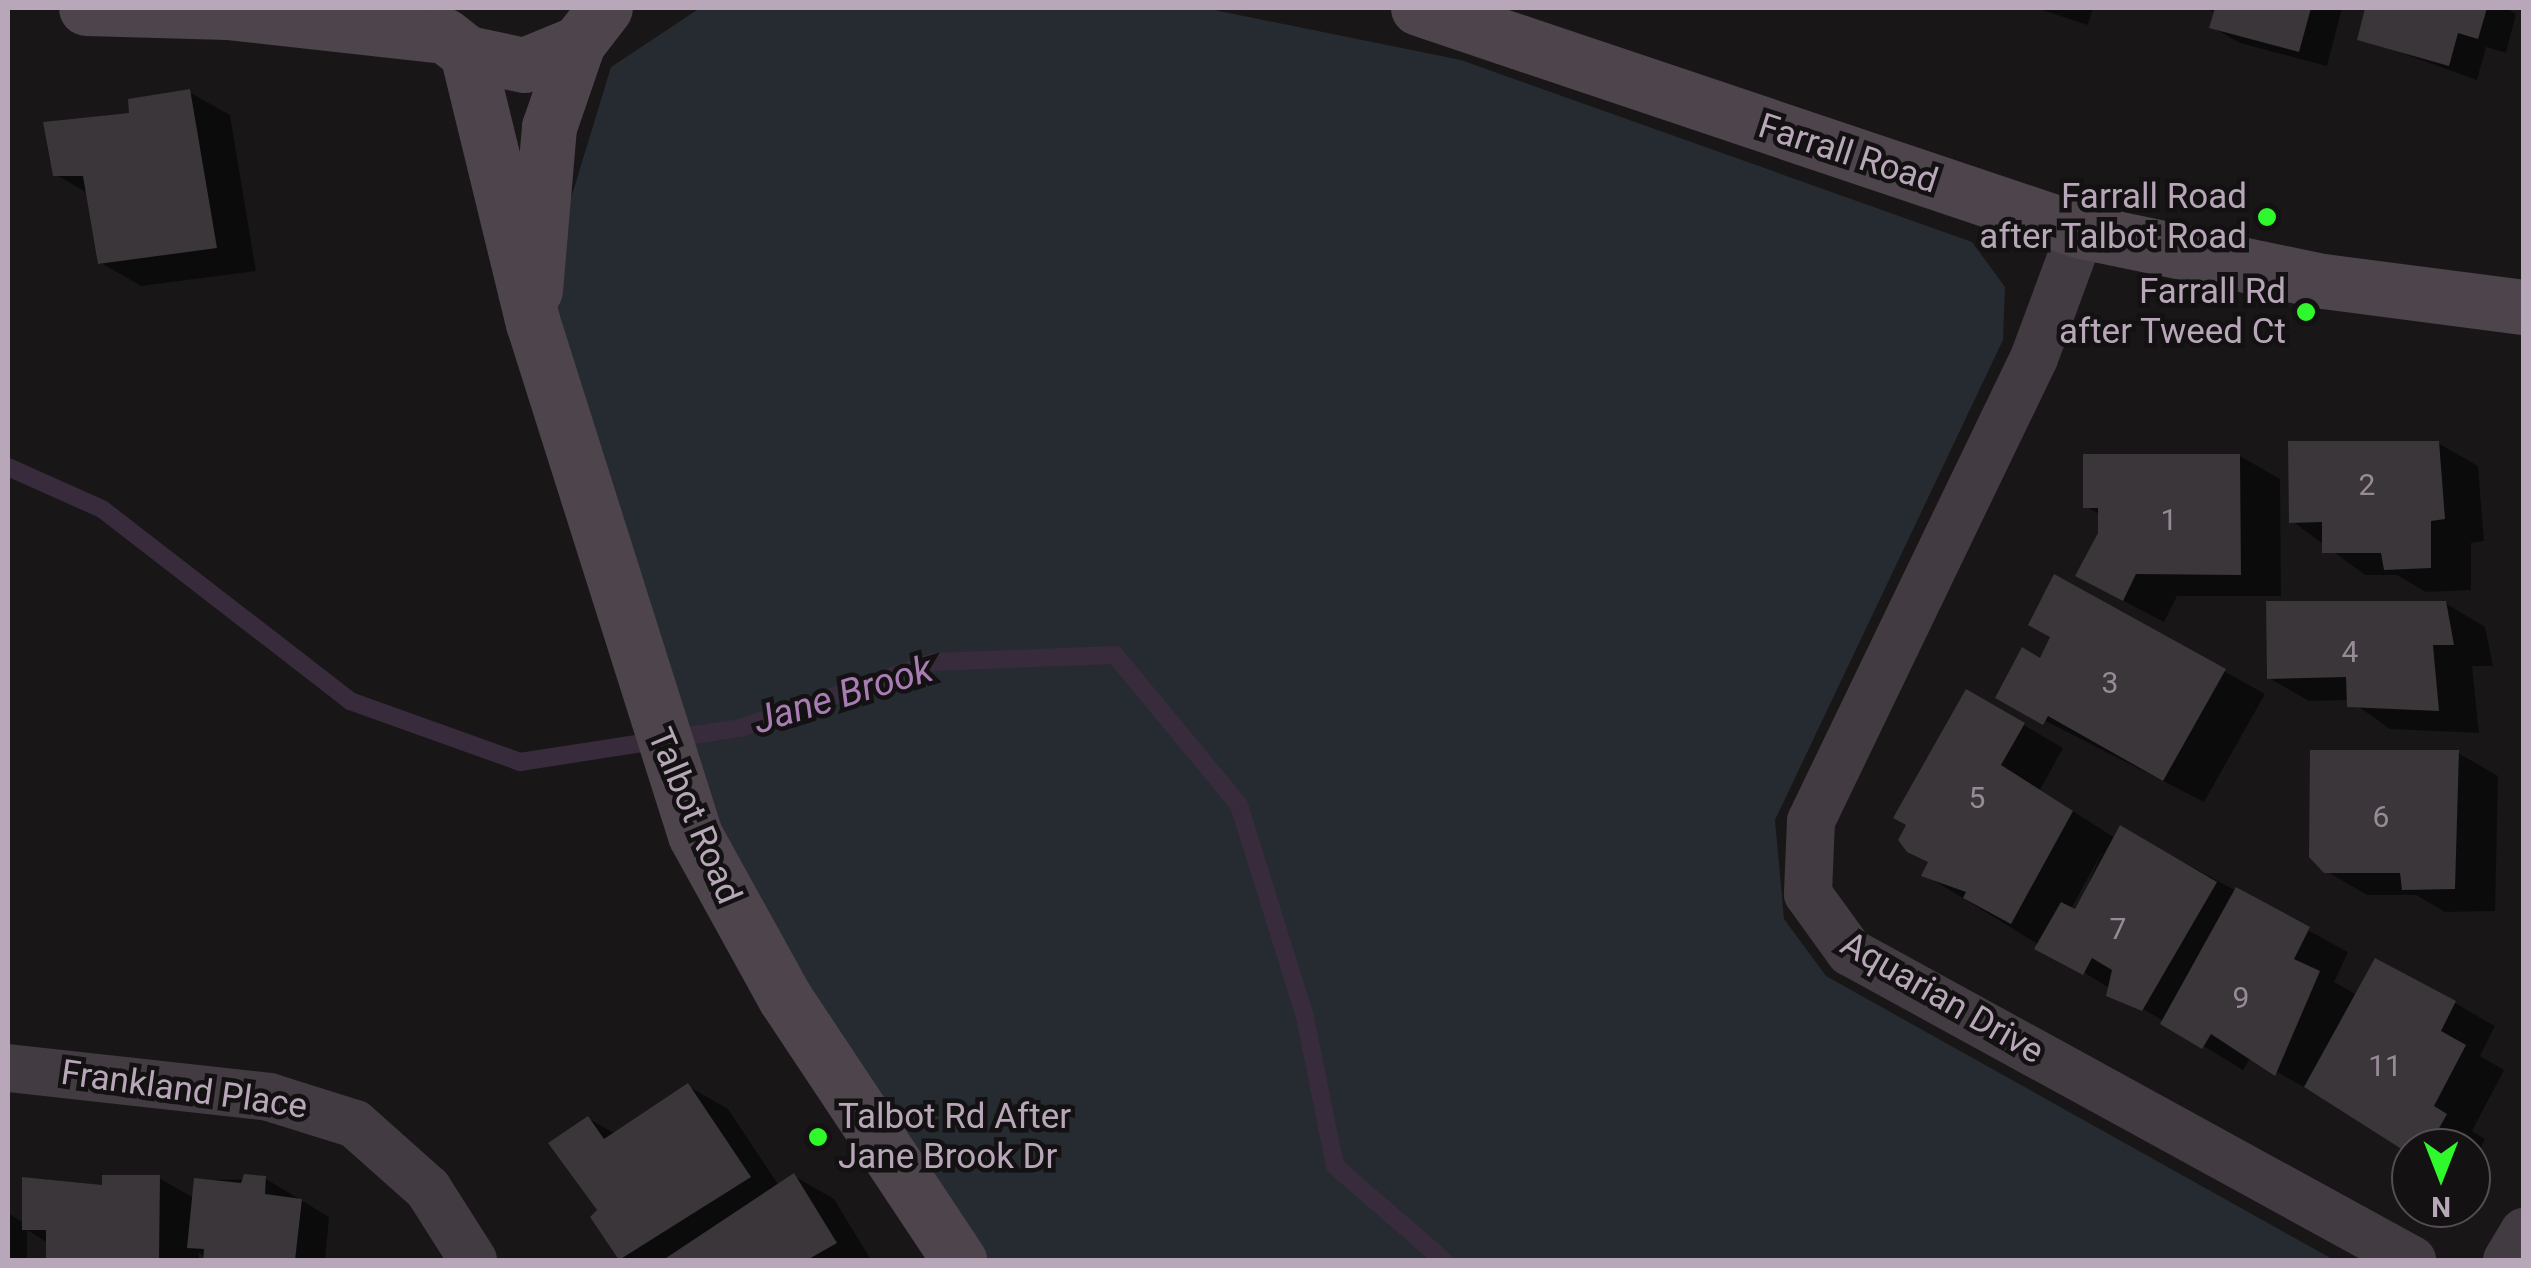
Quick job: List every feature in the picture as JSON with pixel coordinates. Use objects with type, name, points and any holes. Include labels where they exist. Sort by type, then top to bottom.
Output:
[{"type":"main road","points":[[86,8],[233,10],[445,32],[524,65],[604,19]]},
{"type":"main road","name":"Farrall Road","points":[[1418,8],[2080,231],[2323,281],[2524,307]]},
{"type":"main road","name":"Talbot Road","points":[[533,323],[549,127],[604,19]]},
{"type":"main road","name":"Talbot Road","points":[[445,32],[669,769],[743,927],[959,1260]]},
{"type":"street","name":"Aquarian Drive","points":[[2080,231],[2034,358],[1811,821],[1808,894],[1850,952],[2412,1260]]},
{"type":"street","name":"Frankland Place","points":[[8,1068],[268,1097],[328,1113],[395,1154],[473,1260]]},
{"type":"street","points":[[2507,1260],[2524,1232]]},
{"type":"shaded area","points":[[700,8],[1204,8],[1461,60],[1972,242],[2005,287],[2003,340],[1775,820],[1784,919],[1826,976],[2334,1260],[959,1260],[785,998],[533,323],[611,67]]},
{"type":"building","points":[[2215,8],[2311,8],[2299,52],[2209,28]]},
{"type":"building","points":[[2365,8],[2487,8],[2478,39],[2458,33],[2449,66],[2357,40]]},
{"type":"building","points":[[190,89],[217,248],[98,264],[83,176],[53,176],[43,122],[129,113],[128,99]]},
{"type":"building","points":[[2288,441],[2439,441],[2445,519],[2431,521],[2431,568],[2384,570],[2381,553],[2322,553],[2322,522],[2289,523]]},
{"type":"building","points":[[2083,454],[2240,454],[2241,575],[2136,574],[2123,601],[2075,576],[2098,533],[2098,508],[2083,508]]},
{"type":"building","points":[[2054,574],[2226,669],[2163,781],[2048,716],[2043,725],[1995,698],[2022,647],[2040,658],[2050,637],[2028,625]]},
{"type":"building","points":[[2266,601],[2446,601],[2454,645],[2433,645],[2439,711],[2347,707],[2346,677],[2267,679]]},
{"type":"building","points":[[1966,689],[2025,723],[2001,765],[2073,811],[2011,924],[1963,898],[1966,892],[1921,876],[1928,862],[1907,852],[1898,840],[1906,825],[1893,818]]},
{"type":"building","points":[[2310,750],[2459,750],[2455,889],[2402,890],[2400,873],[2324,873],[2309,857]]},
{"type":"building","points":[[2120,825],[2217,882],[2142,1011],[2106,996],[2112,970],[2092,958],[2083,975],[2034,949],[2061,902],[2075,909]]},
{"type":"building","points":[[2236,887],[2310,927],[2294,959],[2320,971],[2275,1076],[2211,1034],[2202,1049],[2160,1024]]},
{"type":"building","points":[[2375,958],[2456,1001],[2441,1031],[2466,1045],[2434,1106],[2447,1114],[2439,1128],[2391,1128],[2391,1142],[2304,1087]]},
{"type":"building","points":[[688,1083],[751,1177],[619,1260],[590,1217],[597,1210],[548,1143],[588,1116],[604,1139]]},
{"type":"building","points":[[794,1173],[837,1243],[807,1260],[663,1260]]},
{"type":"building","points":[[244,1174],[266,1176],[265,1194],[302,1199],[295,1260],[203,1260],[204,1249],[187,1248],[194,1178],[241,1183]]},
{"type":"building","points":[[102,1175],[160,1175],[159,1260],[46,1260],[46,1230],[22,1230],[22,1177],[102,1185]]},
{"type":"waterway","name":"Jane Brook","points":[[8,467],[102,509],[350,701],[520,762],[740,728],[933,662],[1115,655],[1239,805],[1305,1017],[1335,1166],[1443,1260]]},
{"type":"place","name":"Farrall Road after Talbot Road","points":[[2267,217]]},
{"type":"place","name":"Farrall Rd after Tweed Ct","points":[[2306,312]]},
{"type":"place","name":"Talbot Rd After Jane Brook Dr","points":[[818,1137]]}]
